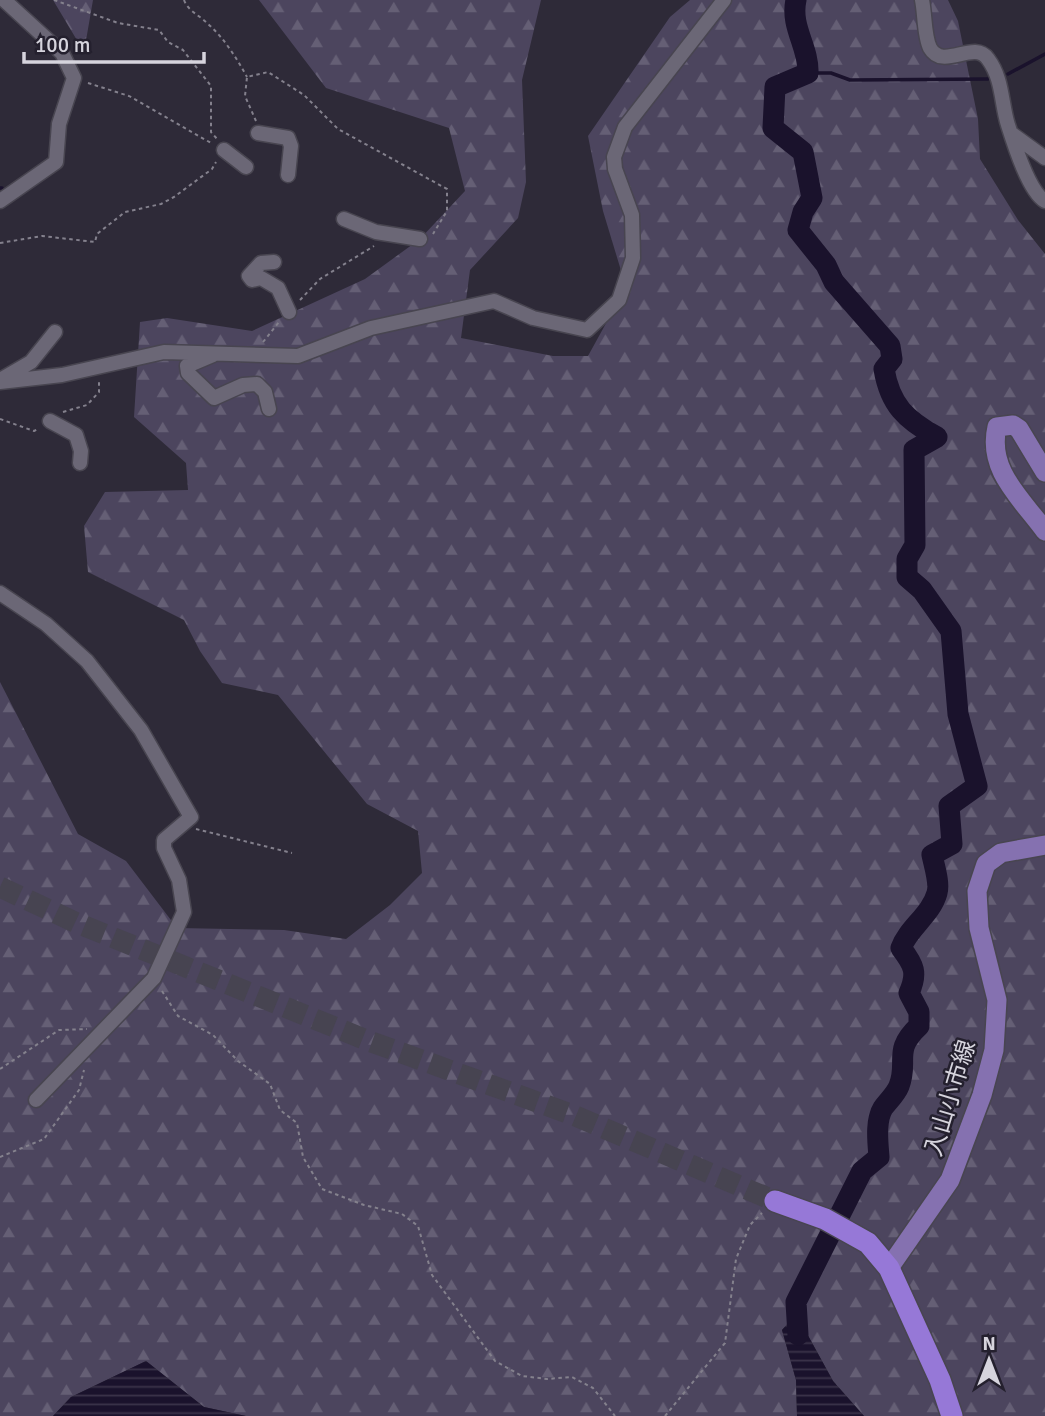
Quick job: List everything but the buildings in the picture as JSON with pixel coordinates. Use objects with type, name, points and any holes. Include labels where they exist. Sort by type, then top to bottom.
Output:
[{"type":"highway","points":[[775,1201],[825,1220],[868,1243],[890,1268],[940,1380],[952,1416]]},
{"type":"main road","points":[[1045,472],[1019,429],[1013,425],[998,427],[994,442],[996,464],[1045,531]]},
{"type":"main road","name":"入山小市線","points":[[890,1268],[950,1180],[982,1095],[994,1050],[997,1000],[979,928],[977,891],[986,864],[1001,853],[1045,845]]},
{"type":"street","points":[[0,201],[56,162],[59,124],[74,78],[62,53],[5,0]]},
{"type":"street","points":[[0,381],[62,375],[164,352],[298,356],[371,328],[494,301],[533,318],[587,330],[619,300],[633,258],[632,215],[615,169],[614,157],[625,127],[723,0]]},
{"type":"street","points":[[922,0],[930,48],[938,55],[951,57],[972,50],[986,55],[998,74],[1011,134],[1037,197],[1045,201]]},
{"type":"street","points":[[258,133],[288,138],[291,146],[288,175]]},
{"type":"street","points":[[1011,134],[1045,158]]},
{"type":"street","points":[[224,150],[246,167]]},
{"type":"street","points":[[344,219],[376,232],[420,239]]},
{"type":"street","points":[[274,262],[261,263],[249,276],[251,281],[261,278],[278,288],[289,312]]},
{"type":"street","points":[[0,381],[31,362],[55,332]]},
{"type":"street","points":[[221,352],[187,366],[188,373],[214,398],[243,385],[257,384],[265,392],[270,409]]},
{"type":"street","points":[[50,421],[76,435],[81,451],[80,463]]},
{"type":"street","points":[[0,593],[64,639],[114,694],[141,730],[191,817],[164,841],[164,848],[179,880],[184,912],[154,978],[36,1100]]},
{"type":"path","points":[[0,243],[42,236],[95,242],[97,234],[125,212],[161,204],[174,197],[212,169],[224,150],[211,132],[211,86],[183,50],[168,42],[159,30],[118,23],[54,0]]},
{"type":"path","points":[[184,0],[187,7],[208,23],[235,55],[247,77]]},
{"type":"path","points":[[0,419],[34,431],[68,409],[87,405],[99,392],[97,367]]},
{"type":"path","points":[[181,827],[231,836],[270,850],[292,853]]},
{"type":"path","points":[[154,978],[178,1016],[213,1035],[238,1061],[270,1084],[280,1110],[298,1123],[303,1157],[321,1189],[364,1205],[402,1213],[418,1226],[432,1275],[495,1361],[522,1376],[547,1379],[572,1377],[593,1388],[615,1416]]},
{"type":"path","points":[[0,1069],[59,1030],[105,1029]]},
{"type":"path","points":[[0,1157],[44,1139],[79,1090],[86,1066],[84,1050]]},
{"type":"path","points":[[665,1416],[725,1343],[736,1259],[750,1225],[775,1201]]},
{"type":"green space","points":[[53,0],[93,0],[84,52]]},
{"type":"green space","points":[[259,0],[541,0],[522,80],[526,182],[518,218],[470,270],[461,338],[553,356],[588,356],[626,287],[603,211],[588,136],[670,17],[690,0],[948,0],[958,21],[978,119],[980,159],[1018,220],[1045,254],[1045,1416],[864,1416],[833,1381],[805,1330],[799,1308],[793,1306],[792,1319],[782,1330],[796,1380],[797,1416],[246,1416],[204,1407],[146,1361],[71,1397],[53,1416],[0,1416],[0,682],[78,834],[126,861],[177,928],[284,930],[346,939],[390,905],[422,873],[418,831],[367,804],[278,695],[222,683],[200,651],[184,620],[88,572],[84,526],[105,492],[188,490],[186,463],[134,417],[140,322],[167,318],[252,331],[365,279],[420,239],[465,191],[449,128],[326,88]]},
{"type":"shaded area","points":[[793,1305],[799,1308],[805,1330],[833,1381],[864,1416],[797,1416],[796,1380],[782,1330],[792,1319]]},
{"type":"shaded area","points":[[146,1361],[204,1407],[246,1416],[53,1416],[71,1397]]},
{"type":"waterway","points":[[796,0],[795,19],[806,54],[808,73],[775,87],[773,128],[803,152],[812,198],[803,212],[798,230],[826,265],[834,282],[890,346],[892,359],[884,369],[895,402],[908,418],[937,437],[914,450],[915,545],[907,559],[907,577],[922,590],[951,631],[958,714],[977,786],[949,806],[952,844],[932,855],[937,893],[930,908],[901,948],[913,969],[909,993],[919,1012],[919,1026],[903,1049],[899,1086],[880,1113],[879,1157],[862,1171],[796,1302],[798,1335]]},
{"type":"waterway","points":[[1008,74],[1045,54]]},
{"type":"waterway","points":[[808,73],[831,73],[850,80],[988,79]]},
{"type":"tunnel","points":[[0,887],[77,923],[369,1041],[573,1115],[775,1201]]}]
